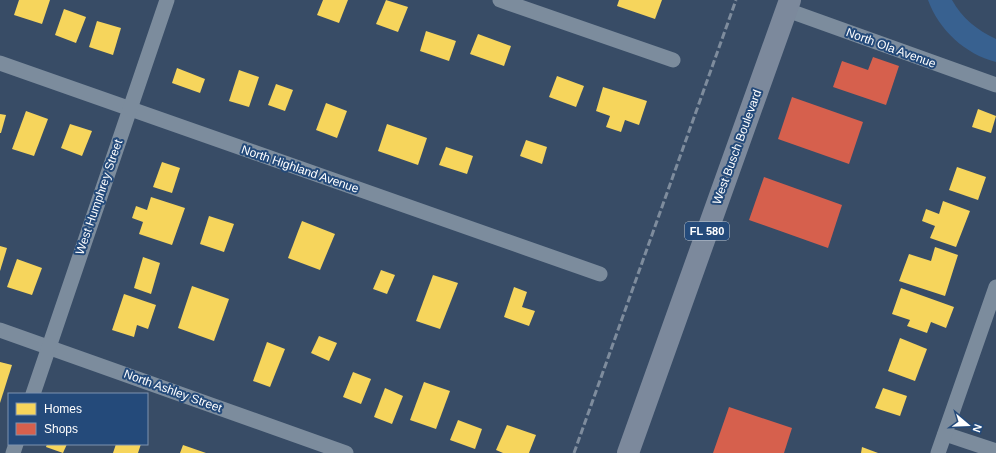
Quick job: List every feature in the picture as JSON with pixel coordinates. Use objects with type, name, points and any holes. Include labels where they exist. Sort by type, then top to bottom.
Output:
[{"type":"main road","name":"West Busch Boulevard","points":[[628,453],[788,5]]},
{"type":"street","name":"West Humphrey Street","points":[[33,393],[167,0]]},
{"type":"street","points":[[500,0],[673,60]]},
{"type":"street","name":"North Ola Avenue","points":[[788,5],[996,85]]},
{"type":"street","name":"North Highland Avenue","points":[[0,63],[600,274]]},
{"type":"street","points":[[938,453],[996,288]]},
{"type":"street","name":"North Ashley Street","points":[[0,330],[346,453]]},
{"type":"street","points":[[945,434],[996,451]]},
{"type":"shaded area","points":[[928,0],[952,0],[965,18],[983,32],[996,39],[996,62],[974,53],[954,39],[939,21]]},
{"type":"building: Homes","points":[[19,0],[50,0],[42,24],[14,15]]},
{"type":"building: Homes","points":[[323,0],[348,0],[339,23],[317,15]]},
{"type":"building: Homes","points":[[386,0],[408,7],[398,32],[376,24]]},
{"type":"building: Homes","points":[[619,0],[662,0],[655,19],[617,6]]},
{"type":"building: Homes","points":[[64,9],[86,17],[76,43],[55,35]]},
{"type":"building: Homes","points":[[97,21],[121,28],[113,55],[89,47]]},
{"type":"building: Homes","points":[[426,31],[456,41],[449,61],[420,51]]},
{"type":"building: Homes","points":[[478,34],[511,46],[504,66],[470,54]]},
{"type":"building: Homes","points":[[177,68],[205,79],[200,93],[172,83]]},
{"type":"building: Homes","points":[[239,70],[259,77],[249,107],[229,101]]},
{"type":"building: Homes","points":[[557,76],[584,86],[576,107],[549,97]]},
{"type":"building: Homes","points":[[276,84],[293,90],[285,111],[268,105]]},
{"type":"building: Homes","points":[[603,87],[647,101],[639,125],[625,120],[621,132],[606,127],[610,116],[596,111]]},
{"type":"building: Homes","points":[[326,103],[347,111],[337,138],[316,130]]},
{"type":"building: Homes","points":[[978,109],[996,116],[991,133],[972,127]]},
{"type":"building: Homes","points":[[26,111],[48,119],[34,156],[12,149]]},
{"type":"building: Homes","points":[[0,114],[6,115],[1,133],[0,133]]},
{"type":"building: Homes","points":[[70,124],[92,131],[82,156],[61,148]]},
{"type":"building: Homes","points":[[387,124],[427,138],[418,165],[378,151]]},
{"type":"building: Homes","points":[[526,140],[547,147],[542,164],[520,156]]},
{"type":"building: Homes","points":[[446,147],[473,156],[467,174],[439,165]]},
{"type":"building: Homes","points":[[162,162],[180,168],[172,193],[153,187]]},
{"type":"building: Homes","points":[[957,167],[986,177],[978,200],[949,190]]},
{"type":"building: Homes","points":[[151,197],[185,208],[172,245],[139,234],[143,222],[132,218],[136,206],[147,210]]},
{"type":"building: Homes","points":[[943,201],[970,211],[956,247],[930,238],[935,226],[922,221],[926,209],[939,214]]},
{"type":"building: Homes","points":[[209,216],[234,224],[224,252],[200,244]]},
{"type":"building: Homes","points":[[302,221],[335,234],[320,270],[288,258]]},
{"type":"building: Homes","points":[[0,246],[7,248],[0,271]]},
{"type":"building: Homes","points":[[935,247],[958,255],[945,296],[899,281],[909,254],[931,261]]},
{"type":"building: Homes","points":[[143,257],[160,263],[151,294],[134,288]]},
{"type":"building: Homes","points":[[17,259],[42,268],[32,295],[7,287]]},
{"type":"building: Homes","points":[[381,270],[395,275],[387,294],[373,289]]},
{"type":"building: Homes","points":[[433,275],[458,283],[440,329],[416,321]]},
{"type":"building: Homes","points":[[192,286],[229,299],[214,341],[178,328]]},
{"type":"building: Homes","points":[[514,287],[527,292],[522,307],[535,311],[529,326],[504,317]]},
{"type":"building: Homes","points":[[901,288],[954,307],[946,328],[931,322],[927,333],[907,326],[910,320],[892,314]]},
{"type":"building: Homes","points":[[124,294],[156,305],[148,329],[137,325],[134,337],[112,330]]},
{"type":"building: Homes","points":[[319,336],[337,343],[329,361],[311,353]]},
{"type":"building: Homes","points":[[900,338],[927,349],[915,381],[888,371]]},
{"type":"building: Homes","points":[[267,342],[285,349],[270,387],[253,381]]},
{"type":"building: Homes","points":[[0,362],[12,365],[0,403]]},
{"type":"building: Homes","points":[[353,372],[371,379],[361,404],[343,397]]},
{"type":"building: Homes","points":[[424,382],[450,391],[436,429],[410,420]]},
{"type":"building: Homes","points":[[385,388],[403,396],[392,424],[374,417]]},
{"type":"building: Homes","points":[[883,388],[907,396],[900,416],[875,408]]},
{"type":"building: Homes","points":[[458,420],[482,429],[475,449],[450,440]]},
{"type":"building: Homes","points":[[507,425],[536,435],[529,453],[503,453],[496,450]]},
{"type":"building: Homes","points":[[47,445],[67,445],[63,453],[46,447]]},
{"type":"building: Homes","points":[[116,445],[141,445],[138,453],[113,453]]},
{"type":"building: Homes","points":[[183,445],[206,453],[180,453]]},
{"type":"building: Homes","points":[[862,447],[878,453],[861,453]]},
{"type":"building: Shops","points":[[873,57],[899,66],[886,105],[833,87],[842,61],[868,70]]},
{"type":"building: Shops","points":[[792,97],[863,122],[849,164],[778,139]]},
{"type":"building: Shops","points":[[764,177],[842,205],[828,248],[749,220]]},
{"type":"building: Shops","points":[[729,407],[792,428],[784,453],[713,453]]},
{"type":"railway","points":[[574,453],[736,0]]}]
